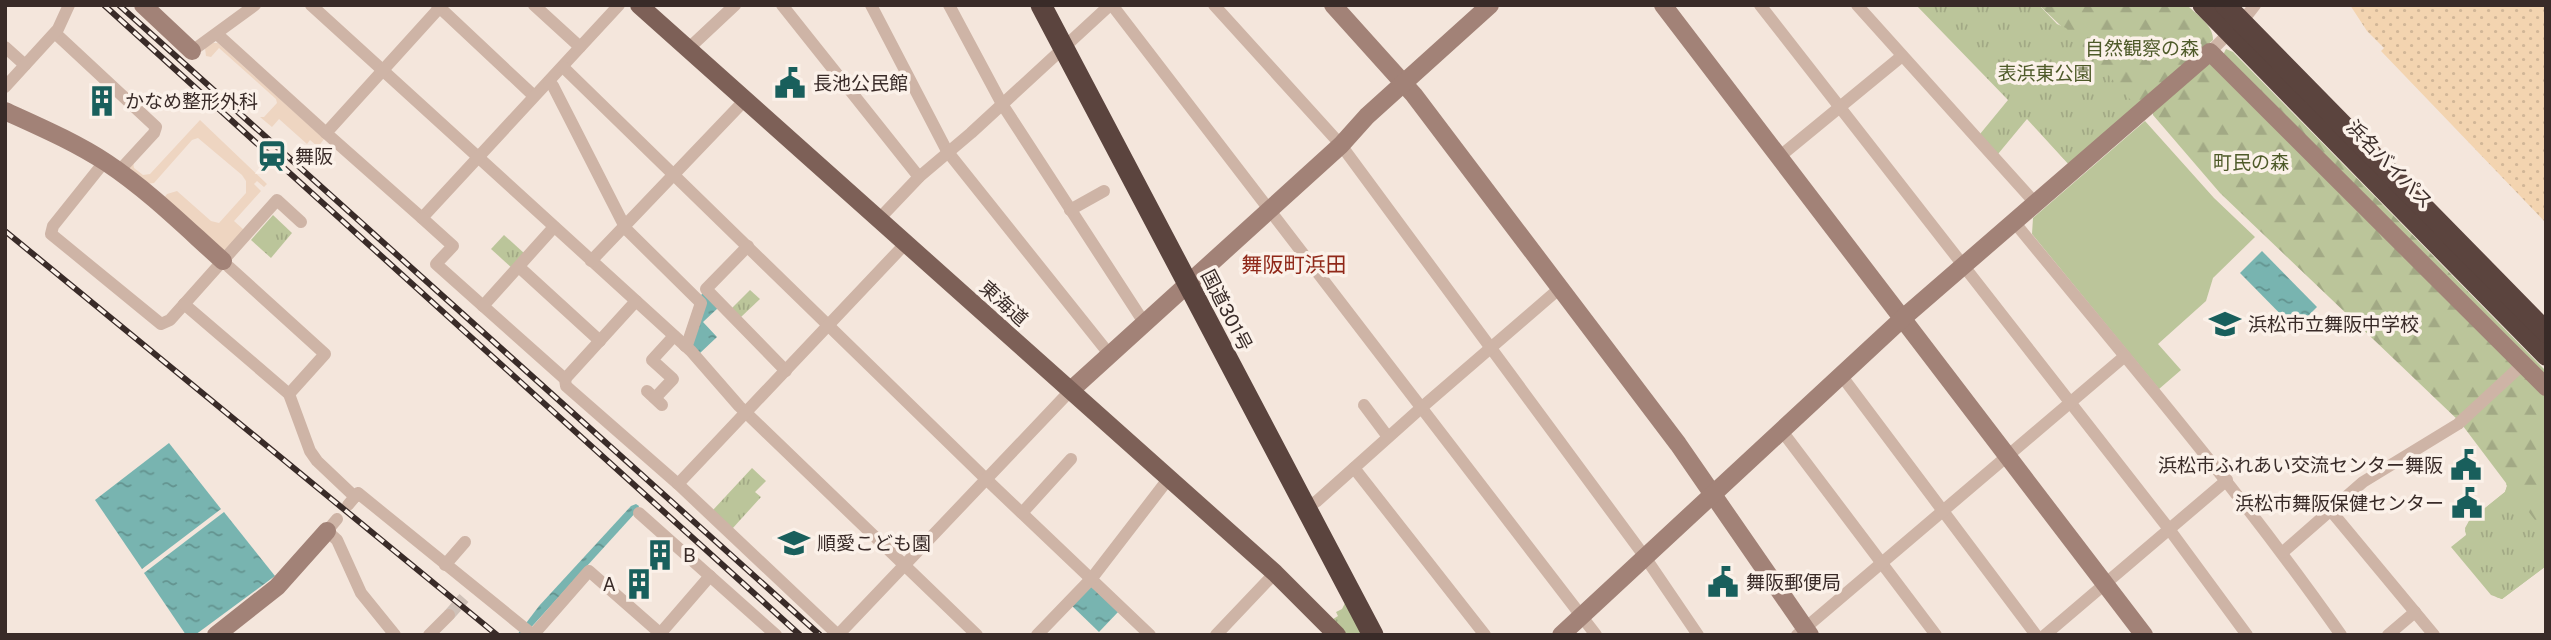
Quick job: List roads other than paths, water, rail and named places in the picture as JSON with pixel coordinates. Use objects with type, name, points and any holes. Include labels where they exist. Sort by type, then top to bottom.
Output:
[{"type":"highway","name":"国道301号","points":[[1041,5],[1373,635]]},
{"type":"highway","name":"浜名バイパス","points":[[2203,5],[2546,355]]},
{"type":"highway","name":"浜名バイパス","points":[[2225,5],[2546,332]]},
{"type":"main road","name":"東海道","points":[[639,5],[1275,573],[1337,635]]},
{"type":"street","points":[[5,87],[55,33],[69,5]]},
{"type":"street","points":[[143,5],[192,51],[255,5]]},
{"type":"street","points":[[311,5],[685,346],[746,413],[977,635]]},
{"type":"street","points":[[534,5],[580,47]]},
{"type":"street","points":[[422,218],[619,5]]},
{"type":"street","points":[[688,49],[734,5]]},
{"type":"street","points":[[782,5],[919,177]]},
{"type":"street","points":[[871,5],[947,151],[1110,355]]},
{"type":"street","points":[[949,5],[1002,104],[1145,324]]},
{"type":"street","points":[[879,219],[947,151],[1111,5],[1596,635]]},
{"type":"street","points":[[1214,5],[1341,145],[1645,557],[1698,635]]},
{"type":"street","points":[[1334,5],[1404,83],[1678,444],[1804,633],[2125,356]]},
{"type":"street","points":[[217,34],[453,246],[436,264],[565,379],[566,386],[678,484],[838,635],[1071,390],[1189,285],[1341,145],[1367,116],[1490,5]]},
{"type":"street","points":[[1663,5],[2144,635]]},
{"type":"street","points":[[1760,5],[2169,529],[2247,635]]},
{"type":"street","points":[[1857,5],[2036,204]]},
{"type":"street","points":[[326,133],[440,6],[534,96]]},
{"type":"street","points":[[55,33],[156,127],[154,133],[112,166],[52,226],[51,234],[158,323],[168,322],[226,264],[277,201],[301,222]]},
{"type":"street","points":[[1561,635],[1903,318],[2216,46],[2546,387]]},
{"type":"street","points":[[5,47],[25,65]]},
{"type":"street","points":[[1779,157],[1902,56]]},
{"type":"street","points":[[563,66],[828,326],[1150,635]]},
{"type":"street","points":[[549,82],[625,226],[701,303],[685,346]]},
{"type":"street","points":[[592,261],[745,100]]},
{"type":"street","points":[[5,111],[54,133],[112,166],[156,201],[325,354],[289,394]]},
{"type":"street","points":[[1070,210],[1104,191]]},
{"type":"street","points":[[2015,223],[2227,480],[2283,552],[2341,635]]},
{"type":"street","points":[[483,306],[554,227]]},
{"type":"street","points":[[678,484],[906,243]]},
{"type":"street","points":[[748,246],[706,289],[786,371]]},
{"type":"street","points":[[519,267],[600,341]]},
{"type":"street","points":[[1305,508],[1317,501],[1560,288]]},
{"type":"street","points":[[565,379],[635,301]]},
{"type":"street","points":[[184,304],[289,394],[317,461],[352,501],[358,493],[529,632],[589,571],[660,634],[710,576]]},
{"type":"street","points":[[655,398],[673,379],[652,360],[674,336]]},
{"type":"street","points":[[2283,552],[2363,482],[2458,424],[2524,364]]},
{"type":"street","points":[[1841,375],[2036,635]]},
{"type":"street","points":[[1364,405],[1388,437]]},
{"type":"street","points":[[1782,430],[1936,635]]},
{"type":"street","points":[[1022,513],[1071,459]]},
{"type":"street","points":[[1354,468],[1485,635]]},
{"type":"street","points":[[1037,635],[1092,578],[1169,478]]},
{"type":"street","points":[[2045,635],[2227,480]]},
{"type":"street","points":[[2331,512],[2434,635]]},
{"type":"street","points":[[639,513],[776,635]]},
{"type":"street","points":[[216,635],[277,587],[332,525],[361,593],[395,635]]},
{"type":"street","points":[[445,565],[465,542]]},
{"type":"street","points":[[1216,635],[1275,573]]},
{"type":"street","points":[[464,598],[473,587]]},
{"type":"street","points":[[2388,635],[2415,612]]},
{"type":"street","points":[[429,635],[449,615]]},
{"type":"water","points":[[2262,251],[2317,307],[2295,329],[2240,273]]},
{"type":"water","points":[[704,292],[719,307],[703,322],[717,337],[699,354],[691,346],[699,297]]},
{"type":"water","points":[[169,443],[221,509],[142,569],[95,500]]},
{"type":"water","points":[[631,506],[639,506],[637,511],[526,633],[517,635],[539,606]]},
{"type":"water","points":[[224,512],[275,576],[195,635],[186,635],[144,573]]},
{"type":"water","points":[[1089,585],[1119,611],[1099,632],[1070,604]]},
{"type":"tunnel","points":[[449,615],[464,598]]},
{"type":"railway","points":[[104,5],[800,635]]},
{"type":"railway","points":[[119,5],[820,635]]},
{"type":"railway","points":[[5,231],[497,635]]},
{"type":"place","name":"長池公民館","points":[[790,83]]},
{"type":"place","name":"かなめ整形外科","points":[[102,101]]},
{"type":"place","name":"舞阪","points":[[272,156]]},
{"type":"place","name":"浜松市立舞阪中学校","points":[[2225,324]]},
{"type":"place","name":"浜松市ふれあい交流センター舞阪","points":[[2466,465]]},
{"type":"place","name":"浜松市舞阪保健センター","points":[[2467,503]]},
{"type":"place","name":"順愛こども園","points":[[794,543]]},
{"type":"place","name":"B","points":[[660,555]]},
{"type":"place","name":"舞阪郵便局","points":[[1723,582]]},
{"type":"place","name":"A","points":[[639,584]]},
{"type":"district","name":"舞阪町浜田","points":[[1294,264]]},
{"type":"park label","name":"自然観察の森","points":[[2142,48]]},
{"type":"park label","name":"表浜東公園","points":[[2045,73]]},
{"type":"park label","name":"町民の森","points":[[2251,162]]}]
